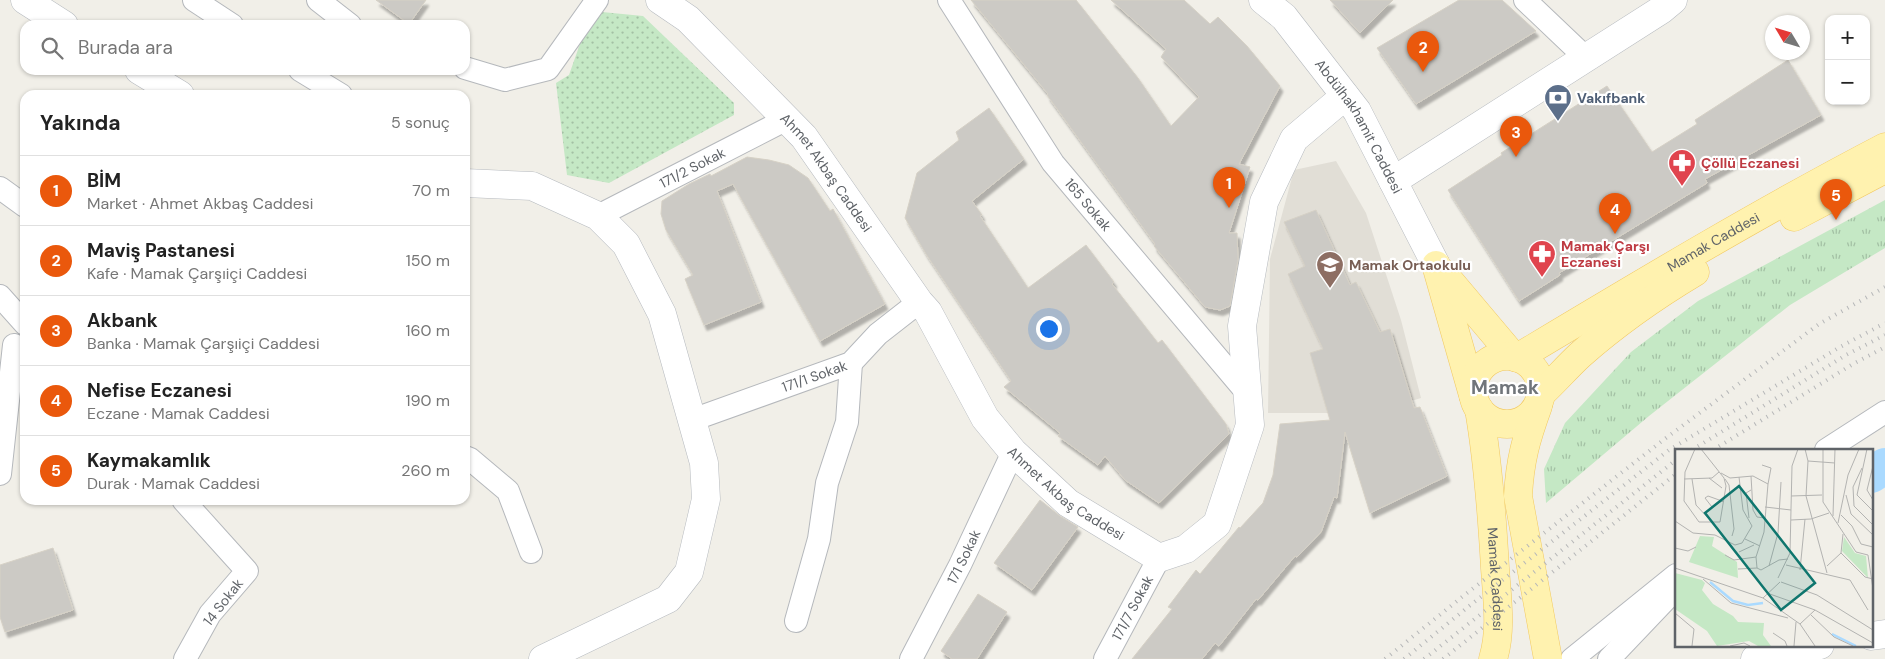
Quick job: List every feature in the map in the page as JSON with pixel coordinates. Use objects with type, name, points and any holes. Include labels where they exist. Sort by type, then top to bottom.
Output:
[{"type":"main road","name":"Mamak Caddesi","points":[[1515,357],[1685,258],[1885,147]]},
{"type":"main road","name":"Mamak Caddesi","points":[[1548,659],[1518,496],[1519,474],[1525,441],[1540,400],[1580,356],[1600,339],[1627,318],[1686,278],[1767,231],[1885,169]]},
{"type":"main road","points":[[1436,264],[1515,357],[1532,366],[1538,375],[1540,400],[1531,415],[1521,422],[1510,425],[1498,423],[1487,418],[1476,404],[1436,264]]},
{"type":"main road","points":[[1476,404],[1473,387],[1476,376],[1482,367],[1491,360],[1502,356],[1515,357]]},
{"type":"main road","name":"Mamak Caddesi","points":[[1476,404],[1485,447],[1491,504],[1499,628],[1493,659]]},
{"type":"street","points":[[25,0],[56,20]]},
{"type":"street","points":[[194,0],[224,20]]},
{"type":"street","points":[[318,0],[344,20]]},
{"type":"street","points":[[470,70],[505,80],[548,69],[597,0]]},
{"type":"street","name":"Ahmet Akbaş Caddesi","points":[[660,0],[688,19],[804,136],[918,302],[928,312],[986,418],[1013,452],[1068,503],[1159,558]]},
{"type":"street","name":"165 Sokak","points":[[949,0],[1053,163],[1248,394]]},
{"type":"street","name":"Abdülhakhamit Caddesi","points":[[1264,0],[1284,17],[1356,111],[1436,264]]},
{"type":"street","points":[[1526,0],[1586,58]]},
{"type":"street","points":[[1393,181],[1661,10],[1673,0]]},
{"type":"street","points":[[147,75],[172,90]]},
{"type":"street","points":[[308,75],[333,90]]},
{"type":"street","points":[[1159,558],[1186,549],[1217,524],[1250,425],[1242,326],[1264,202],[1294,139],[1345,96]]},
{"type":"street","name":"171/2 Sokak","points":[[598,216],[788,119]]},
{"type":"street","points":[[470,182],[532,186],[598,216],[626,244],[662,314],[704,463],[706,499],[690,572],[668,599],[544,659]]},
{"type":"street","points":[[0,188],[20,202]]},
{"type":"street","points":[[0,296],[20,318]]},
{"type":"street","name":"171/1 Sokak","points":[[692,420],[851,363],[878,334],[918,302]]},
{"type":"street","points":[[0,474],[13,346]]},
{"type":"street","points":[[796,621],[819,539],[827,483],[847,422],[851,363]]},
{"type":"street","points":[[1828,449],[1885,412]]},
{"type":"street","name":"171 Sokak","points":[[911,659],[960,565],[1013,452]]},
{"type":"street","points":[[470,459],[508,491],[531,552]]},
{"type":"street","name":"14 Sokak","points":[[185,659],[210,614],[247,571],[188,505]]},
{"type":"street","name":"171/7 Sokak","points":[[1105,659],[1159,558]]},
{"type":"street","points":[[1572,659],[1675,576]]},
{"type":"street","points":[[1609,659],[1675,589]]},
{"type":"street","points":[[1872,636],[1885,634]]},
{"type":"street","points":[[1756,659],[1815,646]]},
{"type":"shaded area","name":"Mamak Ortaokulu","points":[[1336,161],[1366,213],[1401,320],[1421,398],[1345,421],[1337,413],[1268,413],[1270,259],[1294,170]]},
{"type":"green space","points":[[602,12],[643,16],[734,103],[734,115],[609,183],[567,175],[556,83],[569,75],[581,41]]},
{"type":"green space","points":[[1885,200],[1885,248],[1790,305],[1649,416],[1546,503],[1544,469],[1565,423],[1631,352],[1698,301]]},
{"type":"building","points":[[376,0],[426,0],[412,20],[404,20]]},
{"type":"building","points":[[971,0],[1076,0],[1138,78],[1171,126],[1199,97],[1161,57],[1166,49],[1111,0],[1184,0],[1210,24],[1218,17],[1247,46],[1280,86],[1239,164],[1250,167],[1229,233],[1237,233],[1238,260],[1230,306],[1220,310],[1205,307],[1154,246],[1155,244],[1048,94]]},
{"type":"building","points":[[1330,0],[1393,0],[1360,33]]},
{"type":"building","points":[[1459,0],[1502,0],[1536,31],[1416,104],[1377,48]]},
{"type":"building","points":[[1788,60],[1821,115],[1705,179],[1707,183],[1559,273],[1560,275],[1519,301],[1448,190],[1502,155],[1501,153],[1607,86],[1652,152],[1697,124],[1695,120]]},
{"type":"building","points":[[989,108],[1024,159],[972,201],[1028,288],[1086,245],[1114,282],[1112,284],[1158,343],[1162,340],[1226,424],[1229,434],[1159,503],[1125,480],[1105,456],[1098,465],[1058,436],[1060,433],[1004,387],[1011,381],[926,254],[905,218],[917,173],[959,140],[956,132]]},
{"type":"building","points":[[747,157],[789,165],[808,178],[830,211],[833,209],[885,304],[820,341],[733,184],[717,191],[761,302],[704,325],[685,279],[693,275],[666,230],[661,214],[662,201],[689,184],[710,174],[711,176]]},
{"type":"building","points":[[1316,210],[1350,285],[1356,282],[1380,332],[1390,329],[1414,408],[1420,407],[1447,476],[1370,513],[1345,432],[1337,498],[1334,497],[1321,532],[1297,557],[1295,556],[1258,600],[1256,599],[1219,646],[1215,643],[1202,659],[1132,659],[1172,609],[1168,607],[1196,570],[1200,574],[1239,527],[1263,503],[1273,475],[1280,424],[1330,420],[1310,353],[1323,349],[1288,274],[1305,266],[1284,222]]},
{"type":"building","points":[[1040,500],[1078,527],[1032,590],[994,563]]},
{"type":"building","points":[[53,548],[73,610],[5,632],[0,617],[0,565]]},
{"type":"building","points":[[978,594],[1007,612],[977,659],[952,659],[941,651]]},
{"type":"waterway","points":[[1872,474],[1885,466]]},
{"type":"railway","points":[[1385,659],[1662,441],[1819,324],[1885,287]]},
{"type":"railway","points":[[1404,659],[1669,450],[1840,347],[1885,323]]},
{"type":"railway","points":[[1694,449],[1846,355],[1885,335]]},
{"type":"railway","points":[[1715,449],[1853,364],[1885,347]]},
{"type":"railway","points":[[1424,659],[1675,461]]},
{"type":"railway","points":[[1443,659],[1675,475]]},
{"type":"place","name":"Maviş Pastanesi","points":[[1423,72]]},
{"type":"place","name":"Vakıfbank","points":[[1558,122]]},
{"type":"place","name":"Akbank","points":[[1516,157]]},
{"type":"place","name":"Çöllü Eczanesi","points":[[1682,187]]},
{"type":"place","name":"BİM","points":[[1229,208]]},
{"type":"place","name":"Kaymakamlık","points":[[1836,220]]},
{"type":"place","name":"Nefise Eczanesi","points":[[1615,234]]},
{"type":"place","name":"Mamak Çarşı Eczanesi","points":[[1542,278]]},
{"type":"place","name":"Mamak Ortaokulu","points":[[1330,289]]},
{"type":"district","name":"Mamak","points":[[1505,387]]}]
